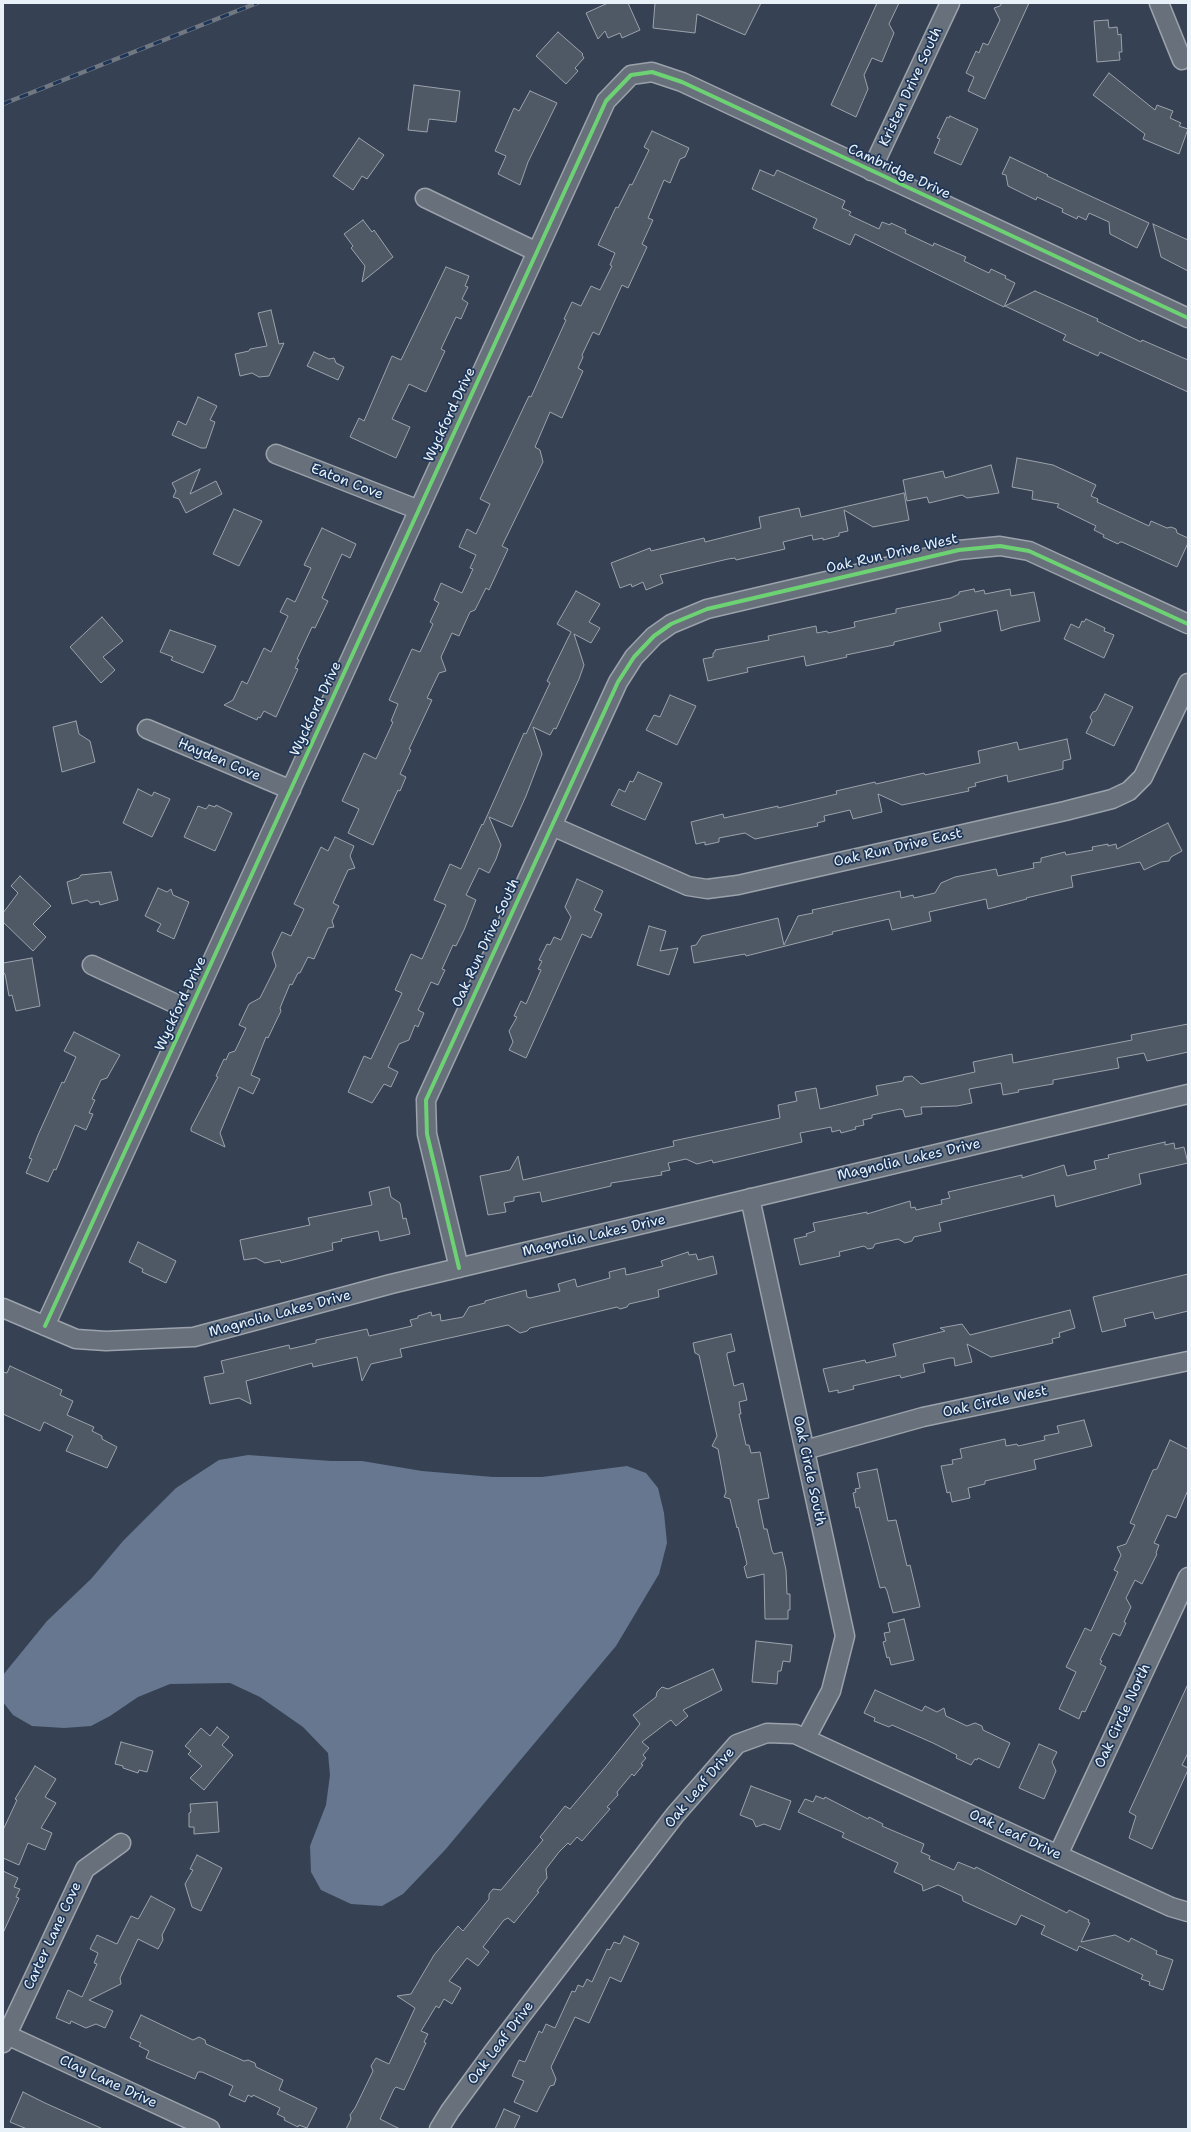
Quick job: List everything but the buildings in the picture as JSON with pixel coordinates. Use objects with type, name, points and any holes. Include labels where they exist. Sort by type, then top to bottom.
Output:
[{"type":"street","name":"Kristen Drive South","points":[[871,171],[950,3]]},
{"type":"street","points":[[1159,3],[1182,60]]},
{"type":"street","name":"Cambridge Drive","points":[[606,101],[631,75],[652,72],[666,75],[1188,318]]},
{"type":"street","name":"Wyckford Drive","points":[[45,1326],[606,101]]},
{"type":"street","points":[[425,198],[537,252]]},
{"type":"street","name":"Eaton Cove","points":[[276,454],[419,510]]},
{"type":"street","name":"Oak Run Drive West","points":[[646,644],[671,624],[706,609],[959,550],[1000,546],[1029,551],[1188,624]]},
{"type":"street","name":"Oak Run Drive South","points":[[459,1268],[427,1134],[426,1100],[618,682],[634,657],[646,644]]},
{"type":"street","name":"Oak Run Drive East","points":[[552,826],[688,886],[707,889],[738,885],[1112,799],[1129,791],[1143,777],[1188,683]]},
{"type":"street","name":"Hayden Cove","points":[[148,730],[291,790]]},
{"type":"street","points":[[92,965],[190,1010]]},
{"type":"street","name":"Magnolia Lakes Drive","points":[[3,1308],[76,1339],[106,1341],[194,1337],[459,1268],[1188,1094]]},
{"type":"street","name":"Oak Circle South","points":[[750,1198],[845,1636],[831,1691],[806,1738]]},
{"type":"street","name":"Oak Circle West","points":[[805,1450],[923,1417],[1188,1361]]},
{"type":"street","name":"Oak Circle North","points":[[1058,1855],[1188,1577]]},
{"type":"street","name":"Oak Leaf Drive","points":[[439,2129],[450,2111],[499,2044],[675,1815],[718,1763],[737,1744],[767,1733],[795,1734],[806,1738],[1171,1907],[1188,1912]]},
{"type":"street","name":"Carter Lane Cove","points":[[5,2039],[85,1869],[121,1843]]},
{"type":"street","name":"Clay Lane Drive","points":[[5,2039],[210,2129]]},
{"type":"water","points":[[248,1455],[331,1461],[362,1461],[422,1471],[493,1477],[542,1477],[627,1466],[646,1473],[658,1488],[664,1513],[667,1543],[659,1574],[616,1646],[445,1850],[403,1894],[382,1906],[351,1904],[321,1890],[311,1872],[310,1846],[326,1805],[330,1775],[328,1753],[303,1727],[260,1697],[230,1683],[170,1684],[138,1697],[110,1716],[91,1726],[64,1728],[32,1726],[13,1715],[3,1702],[3,1675],[47,1621],[91,1579],[123,1541],[176,1488],[219,1460]]},
{"type":"railway","points":[[3,104],[257,3]]},
{"type":"cycle path","points":[[45,1326],[606,101],[631,75],[652,72],[682,82],[1188,318]]},
{"type":"cycle path","points":[[459,1268],[427,1134],[426,1100],[618,682],[634,657],[654,636],[671,624],[707,609],[959,550],[1000,546],[1029,551],[1188,624]]}]
